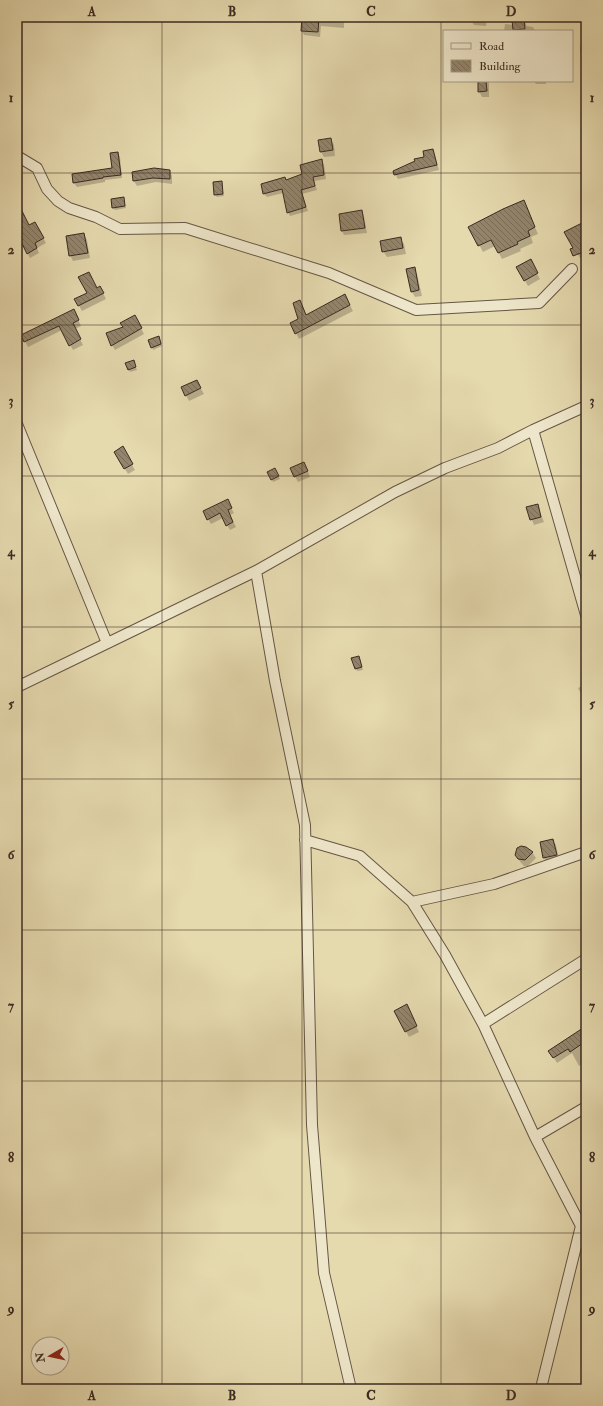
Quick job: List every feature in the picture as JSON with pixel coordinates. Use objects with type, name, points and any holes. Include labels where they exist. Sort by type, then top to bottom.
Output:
[{"type":"street","points":[[17,156],[37,168],[47,188],[68,208],[96,217],[120,229],[185,228],[329,273],[416,310],[539,302],[572,269]]},
{"type":"street","points":[[17,687],[256,571],[395,492],[445,468],[498,448],[586,406]]},
{"type":"street","points":[[17,424],[107,644]]},
{"type":"street","points":[[533,430],[586,615]]},
{"type":"street","points":[[256,571],[275,681],[305,825],[312,1125],[324,1274],[351,1389]]},
{"type":"street","points":[[305,840],[360,856],[412,902],[445,954],[483,1024],[535,1137],[583,1224],[541,1387]]},
{"type":"street","points":[[412,902],[494,884],[586,852]]},
{"type":"street","points":[[483,1024],[586,959]]},
{"type":"street","points":[[535,1137],[586,1107]]},
{"type":"building","points":[[302,17],[319,17],[318,32],[301,31]]},
{"type":"building","points":[[524,19],[525,29],[513,30],[512,20]]},
{"type":"building","points":[[478,82],[486,82],[487,91],[478,92]]},
{"type":"building","points":[[331,138],[333,150],[320,152],[318,140]]},
{"type":"building","points":[[433,149],[437,165],[394,175],[393,171],[415,161],[414,159],[424,157],[423,151]]},
{"type":"building","points":[[118,152],[121,175],[73,183],[72,174],[112,168],[110,153]]},
{"type":"building","points":[[322,159],[324,175],[313,177],[315,186],[301,190],[306,207],[287,213],[282,189],[263,194],[261,184],[285,177],[286,180],[302,174],[300,165]]},
{"type":"building","points":[[154,168],[170,170],[170,179],[153,178],[133,181],[132,172]]},
{"type":"building","points":[[222,181],[223,194],[214,195],[213,182]]},
{"type":"building","points":[[124,197],[125,206],[112,208],[111,199]]},
{"type":"building","points":[[524,200],[535,227],[528,231],[530,236],[517,242],[518,244],[498,253],[491,240],[478,246],[468,227]]},
{"type":"building","points":[[17,201],[29,225],[35,222],[44,238],[35,243],[37,248],[27,254],[17,233]]},
{"type":"building","points":[[362,210],[365,228],[341,231],[339,214]]},
{"type":"building","points":[[586,221],[586,251],[573,256],[570,249],[573,248],[564,232]]},
{"type":"building","points":[[84,233],[88,253],[69,256],[66,236]]},
{"type":"building","points":[[401,237],[403,248],[382,252],[380,241]]},
{"type":"building","points":[[531,259],[538,273],[524,281],[516,267]]},
{"type":"building","points":[[415,267],[419,290],[411,292],[406,269]]},
{"type":"building","points":[[89,272],[97,288],[100,286],[104,293],[78,306],[74,299],[87,293],[78,277]]},
{"type":"building","points":[[345,294],[350,305],[295,334],[290,323],[298,319],[293,303],[300,300],[306,315]]},
{"type":"building","points":[[74,309],[79,320],[73,323],[81,339],[69,346],[59,326],[24,342],[21,335]]},
{"type":"building","points":[[135,315],[142,328],[111,346],[106,333],[123,327],[120,323]]},
{"type":"building","points":[[159,336],[161,344],[151,348],[148,340]]},
{"type":"building","points":[[134,360],[136,367],[128,370],[125,363]]},
{"type":"building","points":[[197,380],[201,388],[185,396],[181,387]]},
{"type":"building","points":[[123,446],[133,464],[124,469],[114,452]]},
{"type":"building","points":[[304,462],[308,471],[294,477],[290,468]]},
{"type":"building","points":[[275,468],[279,476],[271,480],[267,472]]},
{"type":"building","points":[[228,499],[232,508],[228,510],[233,522],[226,526],[220,513],[207,520],[203,511]]},
{"type":"building","points":[[538,504],[541,517],[530,520],[526,507]]},
{"type":"building","points":[[359,656],[362,667],[355,669],[351,658]]},
{"type":"building","points":[[553,839],[557,855],[543,858],[540,842]]},
{"type":"building","points":[[521,846],[526,847],[533,852],[525,860],[518,859],[515,855],[517,848]]},
{"type":"building","points":[[407,1004],[417,1026],[405,1032],[394,1011]]},
{"type":"building","points":[[586,1026],[586,1041],[570,1052],[568,1049],[553,1058],[548,1051]]}]
